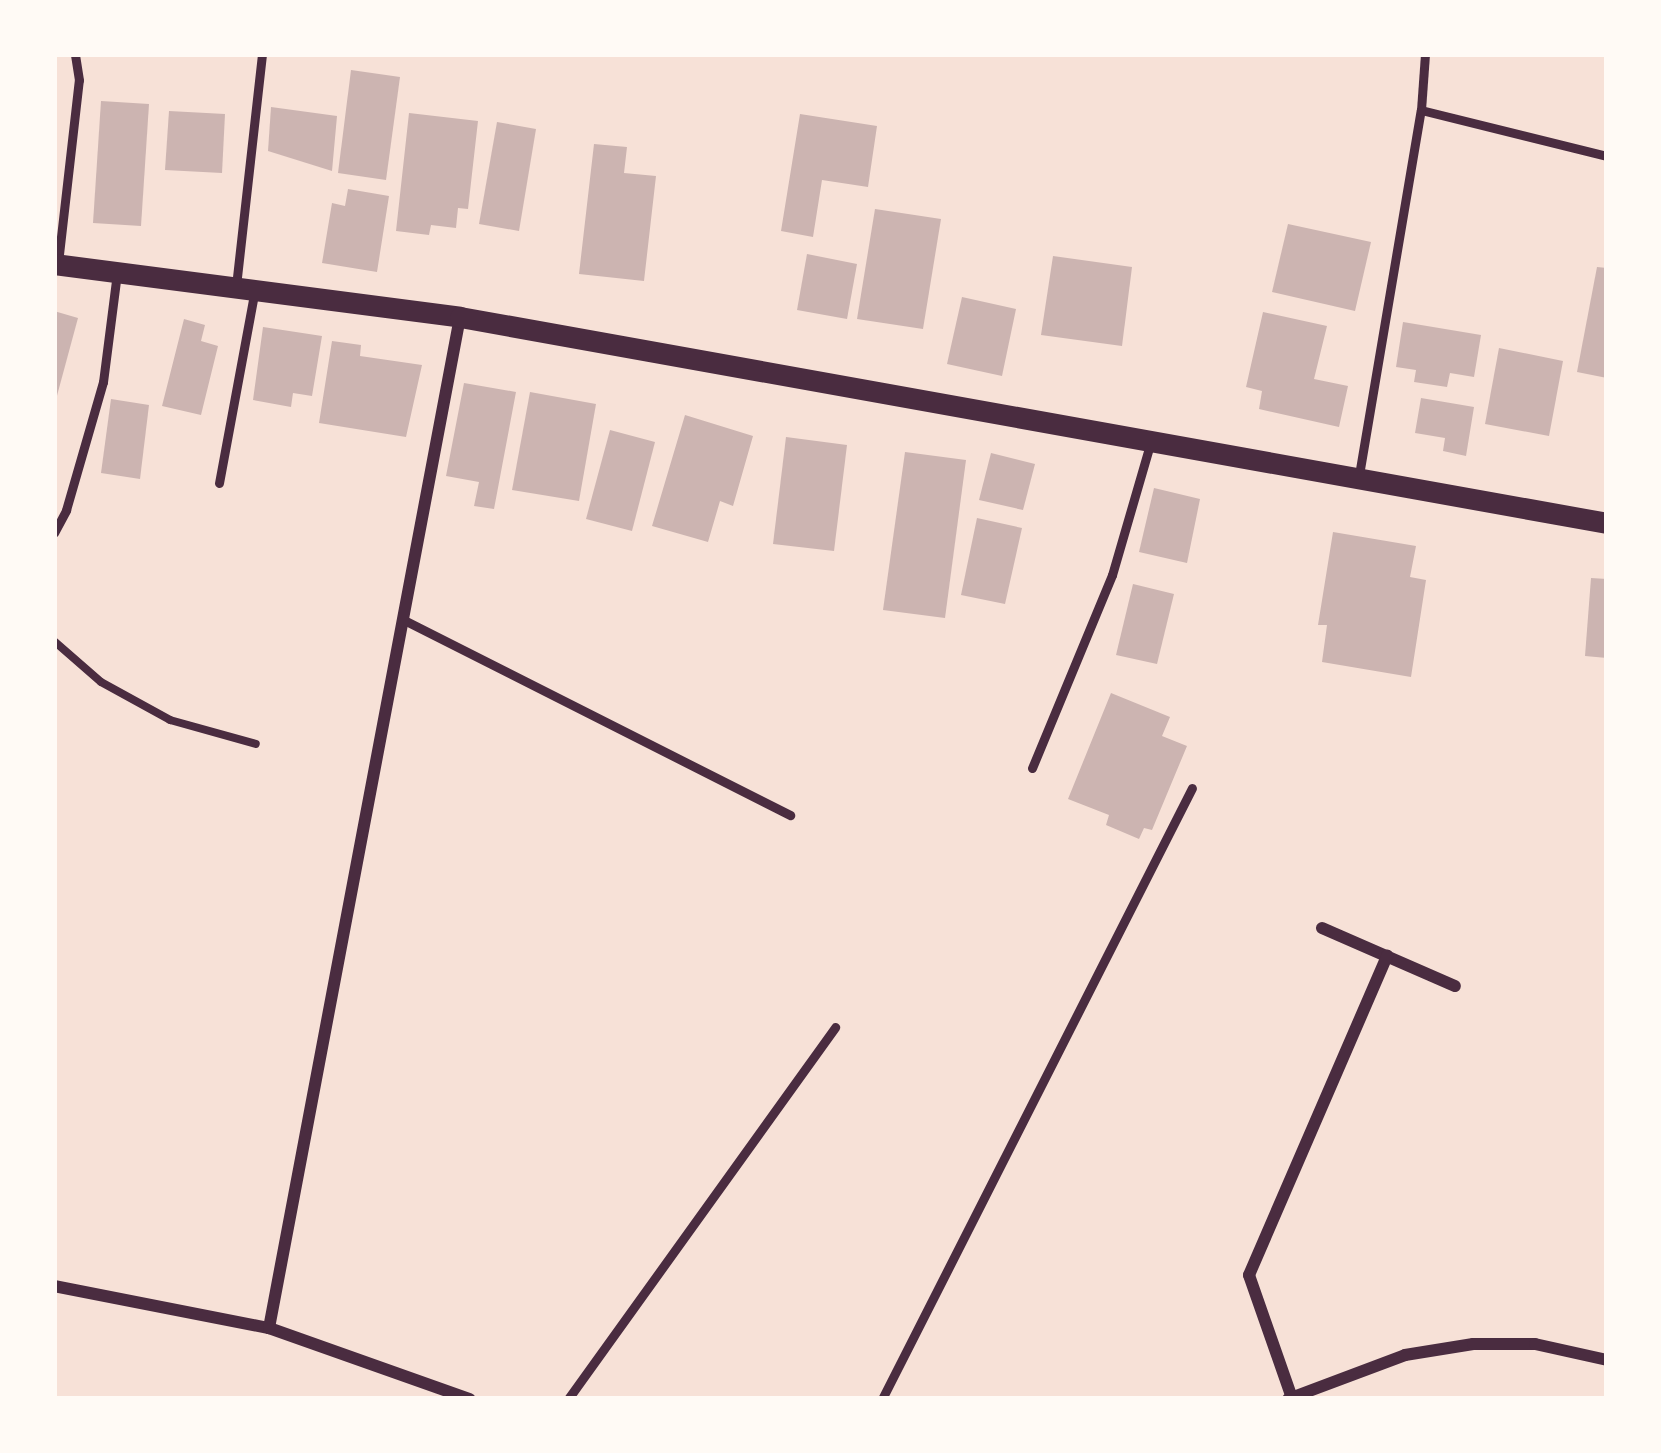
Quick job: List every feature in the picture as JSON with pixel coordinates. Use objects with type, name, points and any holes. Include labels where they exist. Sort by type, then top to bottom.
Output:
[{"type":"street","points":[[56,265],[460,317],[1607,523]]},
{"type":"street","points":[[268,1328],[460,317]]},
{"type":"street","points":[[1322,928],[1455,986]]},
{"type":"street","points":[[1387,956],[1249,1274],[1290,1398],[1405,1355],[1473,1344],[1535,1344],[1607,1360]]},
{"type":"street","points":[[54,1286],[268,1328],[470,1399]]},
{"type":"lane","points":[[56,265],[79,80],[75,54]]},
{"type":"lane","points":[[219,483],[245,287],[262,54]]},
{"type":"lane","points":[[1359,478],[1421,110],[1425,54]]},
{"type":"lane","points":[[1421,110],[1607,157]]},
{"type":"lane","points":[[54,533],[66,510],[104,382],[117,272]]},
{"type":"lane","points":[[1032,768],[1112,575],[1152,439]]},
{"type":"lane","points":[[402,619],[790,815]]},
{"type":"lane","points":[[882,1399],[1192,788]]},
{"type":"lane","points":[[568,1399],[835,1028]]},
{"type":"path","points":[[54,641],[101,682],[170,720],[256,744]]},
{"type":"building","points":[[351,70],[400,77],[386,180],[338,173]]},
{"type":"building","points":[[101,101],[149,104],[141,226],[93,223]]},
{"type":"building","points":[[271,107],[337,116],[332,171],[268,151]]},
{"type":"building","points":[[169,111],[225,114],[222,173],[165,170]]},
{"type":"building","points":[[409,113],[478,121],[468,209],[458,208],[456,228],[431,225],[429,235],[396,231]]},
{"type":"building","points":[[800,114],[877,126],[868,187],[822,180],[813,237],[781,231]]},
{"type":"building","points":[[497,122],[536,129],[519,231],[479,224]]},
{"type":"building","points":[[594,144],[627,147],[624,173],[656,176],[644,281],[579,274]]},
{"type":"building","points":[[348,189],[389,196],[377,272],[322,263],[332,203],[345,206]]},
{"type":"building","points":[[875,209],[941,219],[923,329],[857,319]]},
{"type":"building","points":[[1288,224],[1371,242],[1355,311],[1272,292]]},
{"type":"building","points":[[807,254],[857,264],[847,319],[797,310]]},
{"type":"building","points":[[1053,256],[1132,267],[1122,346],[1041,335]]},
{"type":"building","points":[[1597,267],[1607,268],[1607,378],[1577,372]]},
{"type":"building","points":[[962,297],[1016,309],[1002,376],[947,364]]},
{"type":"building","points":[[54,311],[78,318],[55,403],[54,403]]},
{"type":"building","points":[[1263,312],[1327,326],[1314,379],[1348,386],[1339,427],[1259,409],[1262,391],[1246,387]]},
{"type":"building","points":[[184,319],[205,325],[201,341],[218,346],[201,415],[162,406]]},
{"type":"building","points":[[1403,322],[1481,335],[1474,377],[1450,373],[1447,387],[1414,382],[1416,370],[1396,367]]},
{"type":"building","points":[[263,327],[322,336],[312,396],[293,393],[291,407],[253,400]]},
{"type":"building","points":[[332,341],[361,345],[360,356],[422,365],[406,437],[319,423]]},
{"type":"building","points":[[1499,348],[1563,361],[1549,436],[1485,424]]},
{"type":"building","points":[[464,383],[516,392],[494,509],[474,506],[479,482],[446,476]]},
{"type":"building","points":[[530,392],[596,404],[579,501],[512,490]]},
{"type":"building","points":[[1421,398],[1474,407],[1466,456],[1443,451],[1445,438],[1415,433]]},
{"type":"building","points":[[111,399],[149,405],[140,479],[101,473]]},
{"type":"building","points":[[685,415],[753,436],[733,506],[720,501],[708,542],[652,526]]},
{"type":"building","points":[[610,430],[655,442],[632,531],[586,519]]},
{"type":"building","points":[[786,437],[847,445],[834,551],[773,544]]},
{"type":"building","points":[[905,452],[966,460],[945,618],[883,610]]},
{"type":"building","points":[[991,453],[1035,464],[1023,510],[979,500]]},
{"type":"building","points":[[1154,488],[1200,499],[1187,563],[1139,552]]},
{"type":"building","points":[[977,518],[1022,528],[1005,604],[961,595]]},
{"type":"building","points":[[1333,532],[1416,546],[1410,577],[1426,580],[1411,677],[1322,662],[1327,625],[1318,625]]},
{"type":"building","points":[[1591,578],[1607,579],[1607,658],[1585,656]]},
{"type":"building","points":[[1133,584],[1174,594],[1157,664],[1116,655]]},
{"type":"building","points":[[1111,693],[1170,717],[1162,736],[1187,746],[1152,830],[1144,828],[1139,839],[1106,825],[1109,815],[1068,799]]}]
